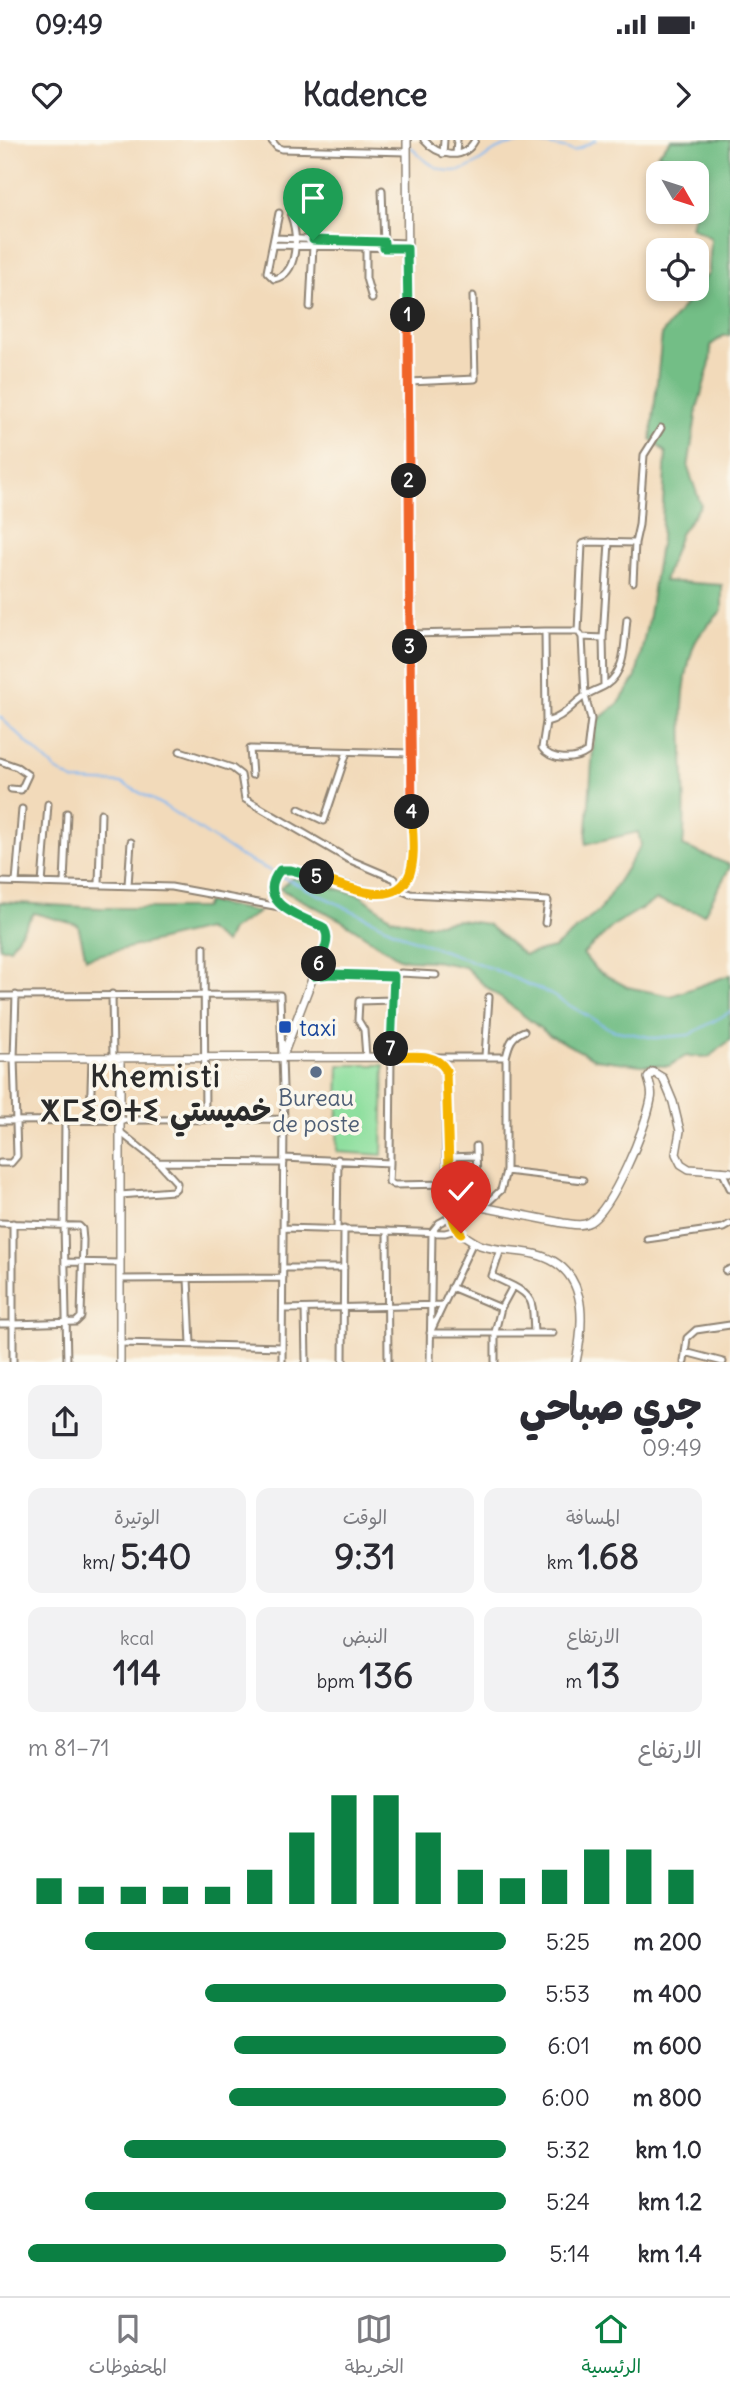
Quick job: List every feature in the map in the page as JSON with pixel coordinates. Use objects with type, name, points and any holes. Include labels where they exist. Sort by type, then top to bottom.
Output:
[{"type":"street","points":[[271,140],[280,148],[407,146],[412,860],[410,872],[398,889],[389,894],[377,894],[291,870],[280,870],[274,878],[271,889],[275,899],[285,908],[323,927],[327,932],[327,940],[282,1058]]},
{"type":"street","points":[[305,140],[305,149]]},
{"type":"street","points":[[443,154],[444,140]]},
{"type":"street","points":[[457,140],[457,154]]},
{"type":"street","points":[[426,141],[443,154],[457,154],[471,146],[475,140]]},
{"type":"street","points":[[382,190],[384,245]]},
{"type":"street","points":[[310,307],[315,205]]},
{"type":"street","points":[[279,214],[267,272],[270,278],[276,280],[290,268],[295,242],[291,216]]},
{"type":"street","points":[[273,242],[407,246]]},
{"type":"street","points":[[366,245],[366,278],[372,299]]},
{"type":"street","points":[[409,382],[475,379],[474,296]]},
{"type":"street","points":[[633,582],[644,455],[661,428]]},
{"type":"street","points":[[604,686],[603,638],[609,542]]},
{"type":"street","points":[[545,631],[544,752],[552,757],[580,757],[584,755],[589,744],[591,719],[585,696],[582,637],[578,631],[582,544],[635,543]]},
{"type":"street","points":[[545,722],[559,718],[585,696],[604,686],[619,670],[626,619]]},
{"type":"street","points":[[410,634],[578,631]]},
{"type":"street","points":[[582,637],[603,638]]},
{"type":"street","points":[[252,775],[250,749],[411,753]]},
{"type":"street","points":[[180,751],[232,768],[241,775],[245,799],[348,859],[395,879],[398,889]]},
{"type":"street","points":[[299,809],[324,821],[347,752]]},
{"type":"street","points":[[0,761],[17,767],[28,775],[21,790],[11,789]]},
{"type":"street","points":[[42,884],[48,804]]},
{"type":"street","points":[[16,882],[22,809]]},
{"type":"street","points":[[64,883],[66,813]]},
{"type":"street","points":[[99,884],[101,813]]},
{"type":"street","points":[[128,885],[131,842]]},
{"type":"street","points":[[0,881],[171,887],[285,908]]},
{"type":"street","points":[[398,889],[410,894],[548,901],[545,923]]},
{"type":"street","points":[[204,947],[205,1119]]},
{"type":"street","points":[[314,976],[394,976],[401,973],[436,975]]},
{"type":"street","points":[[394,976],[389,1182],[394,1185],[449,1184]]},
{"type":"street","points":[[112,993],[120,1119],[120,1362]]},
{"type":"street","points":[[0,996],[112,993],[280,995],[284,1119],[282,1362]]},
{"type":"street","points":[[0,1164],[11,1163],[16,1159],[16,995]]},
{"type":"street","points":[[485,1056],[489,997]]},
{"type":"street","points":[[366,1057],[364,1030],[358,1020],[359,1001],[393,1000]]},
{"type":"street","points":[[483,1207],[501,1190],[506,1171],[506,1057],[515,1035],[524,1031]]},
{"type":"street","points":[[432,1057],[446,1070],[449,1184],[456,1230],[472,1242],[483,1246],[537,1254],[556,1263],[570,1276],[578,1289],[582,1309],[582,1334],[576,1362]]},
{"type":"street","points":[[0,1058],[506,1057]]},
{"type":"street","points":[[90,1120],[92,1058]]},
{"type":"street","points":[[451,1201],[563,1223],[589,1223],[623,1175],[652,1097],[649,1075],[653,1072],[659,1074],[667,1084],[676,1112],[680,1138],[676,1149],[677,1159],[689,1169],[726,1172],[730,1188]]},
{"type":"street","points":[[0,1121],[284,1119]]},
{"type":"street","points":[[65,1120],[67,1362]]},
{"type":"street","points":[[120,1132],[158,1161],[175,1179],[176,1188],[164,1192],[120,1195]]},
{"type":"street","points":[[476,1146],[477,1183]]},
{"type":"street","points":[[448,1157],[477,1156]]},
{"type":"street","points":[[158,1161],[338,1159],[390,1163]]},
{"type":"street","points":[[338,1159],[344,1268],[343,1362]]},
{"type":"street","points":[[506,1171],[583,1180]]},
{"type":"street","points":[[430,1362],[432,1232],[439,1223],[452,1216]]},
{"type":"street","points":[[0,1223],[79,1226],[82,1229],[83,1262],[81,1317],[78,1321],[0,1324]]},
{"type":"street","points":[[13,1223],[13,1362]]},
{"type":"street","points":[[647,1239],[730,1224]]},
{"type":"street","points":[[284,1228],[432,1232],[456,1230]]},
{"type":"street","points":[[388,1362],[390,1306],[387,1231],[392,1231]]},
{"type":"street","points":[[430,1333],[472,1242]]},
{"type":"street","points":[[501,1249],[492,1276],[529,1296],[533,1307],[534,1332]]},
{"type":"street","points":[[65,1262],[120,1263]]},
{"type":"street","points":[[283,1268],[344,1268]]},
{"type":"street","points":[[120,1279],[283,1278]]},
{"type":"street","points":[[188,1279],[191,1345]]},
{"type":"street","points":[[495,1362],[495,1332],[501,1308],[513,1286]]},
{"type":"street","points":[[452,1287],[501,1308]]},
{"type":"street","points":[[283,1309],[443,1305]]},
{"type":"street","points":[[305,1309],[306,1362]]},
{"type":"street","points":[[684,1362],[687,1338],[696,1331],[730,1325]]},
{"type":"street","points":[[430,1333],[553,1333]]},
{"type":"street","points":[[120,1343],[282,1347]]},
{"type":"street","points":[[685,1352],[723,1362]]},
{"type":"green space","points":[[671,140],[730,140],[730,335],[723,336],[711,345],[710,363],[697,409],[688,468],[701,505],[680,534],[664,581],[722,585],[722,610],[695,643],[687,672],[682,721],[685,796],[683,846],[730,867],[704,914],[656,900],[614,925],[583,954],[596,970],[627,987],[671,996],[730,975],[730,1040],[709,1057],[686,1056],[669,1066],[595,1059],[549,1035],[465,967],[399,958],[339,919],[280,889],[293,877],[360,895],[391,918],[424,925],[459,920],[487,924],[524,955],[554,948],[600,910],[641,845],[638,832],[586,844],[595,722],[619,703],[636,677],[661,538],[666,453],[651,439],[662,334],[687,301],[709,301],[711,238],[691,227],[692,224],[709,224],[709,161],[688,161],[657,155]]},
{"type":"green space","points":[[0,902],[101,908],[204,908],[207,902],[259,912],[231,930],[225,943],[206,929],[86,958],[78,925],[34,913],[10,948],[0,948]]},
{"type":"green space","points":[[339,1065],[384,1065],[382,1155],[337,1152]]},
{"type":"waterway","points":[[410,146],[434,166],[451,171],[470,167],[509,145],[542,144],[574,151],[596,140]]},
{"type":"waterway","points":[[0,717],[56,770],[74,781],[122,783],[166,807],[238,855],[275,873]]},
{"type":"waterway","points":[[280,876],[407,937],[548,993],[612,1030],[655,1038],[689,1035],[730,1012]]},
{"type":"place","name":"taxi","points":[[285,1027]]},
{"type":"place","name":"Bureau de poste","points":[[316,1072]]},
{"type":"district","name":"Khemisti ⵅⵎⵉⵙⵜⵉ خميستي","points":[[156,1093]]},
{"type":"route","points":[[313,240],[384,242],[384,248],[407,248],[412,860],[407,879],[389,894],[377,894],[291,870],[280,870],[271,889],[275,899],[285,908],[323,927],[327,932],[327,940],[314,976],[394,976],[391,1057],[432,1057],[446,1070],[449,1184],[452,1216],[456,1230],[461,1233]]}]
